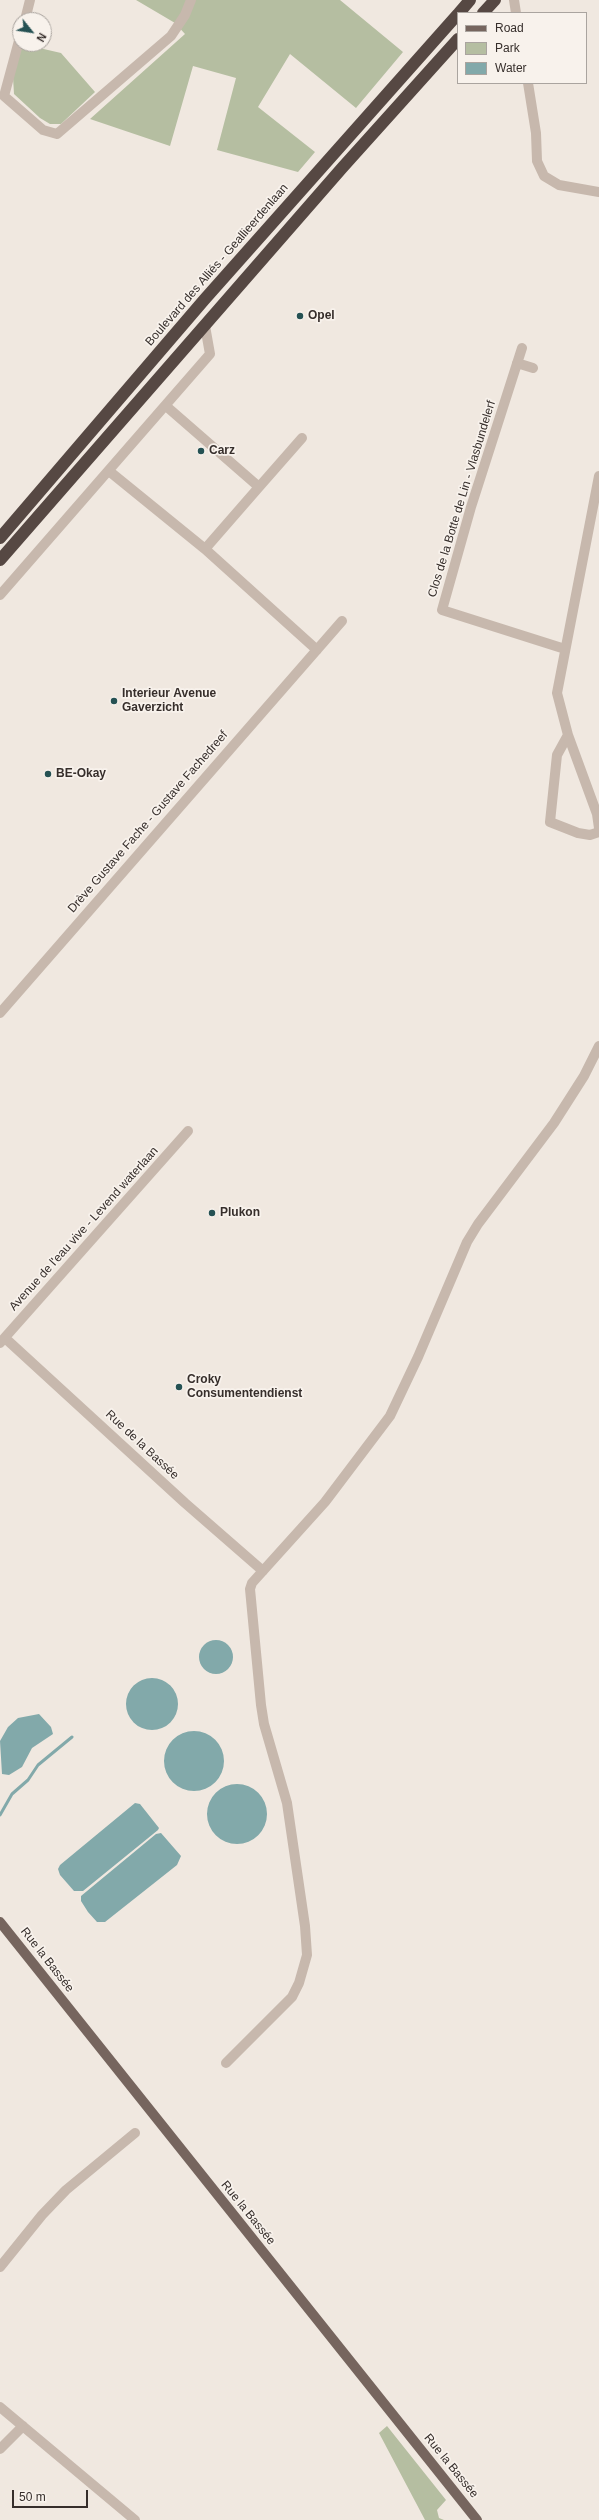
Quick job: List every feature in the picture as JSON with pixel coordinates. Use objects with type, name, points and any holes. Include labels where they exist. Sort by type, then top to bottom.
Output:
[{"type":"highway","name":"Boulevard des Alliés - Geallieerdenlaan","points":[[459,12],[470,0]]},
{"type":"highway","points":[[484,12],[495,0]]},
{"type":"highway","name":"Boulevard des Alliés - Geallieerdenlaan","points":[[0,538],[204,300],[457,14]]},
{"type":"highway","points":[[0,560],[457,40]]},
{"type":"main road","name":"Rue la Bassée","points":[[0,1922],[477,2520]]},
{"type":"street","points":[[27,12],[30,0]]},
{"type":"street","points":[[16,52],[4,96],[43,130],[57,134],[171,36],[185,15],[191,0]]},
{"type":"street","points":[[514,0],[516,12]]},
{"type":"street","points":[[528,84],[536,133],[537,161],[544,176],[559,185],[599,192]]},
{"type":"street","points":[[0,595],[110,471],[210,354],[205,326]]},
{"type":"street","name":"Clos de la Botte de Lin - Vlasbundelerf","points":[[522,348],[471,507],[442,610],[565,649]]},
{"type":"street","points":[[517,363],[533,368]]},
{"type":"street","points":[[166,406],[259,487]]},
{"type":"street","points":[[205,549],[302,438]]},
{"type":"street","points":[[110,471],[205,549],[317,650]]},
{"type":"street","points":[[599,476],[556,694],[568,735],[597,814],[599,828]]},
{"type":"street","name":"Drève Gustave Fache - Gustave Fachedreef","points":[[0,1013],[342,621]]},
{"type":"street","points":[[568,735],[557,755],[550,822],[578,833],[590,835],[599,832]]},
{"type":"street","points":[[226,2063],[292,1996],[299,1983],[306,1955],[305,1926],[289,1809],[261,1705],[250,1589],[263,1570],[325,1502],[390,1416],[418,1357],[467,1242],[478,1224],[554,1123],[584,1076],[599,1046]]},
{"type":"street","name":"Avenue de l'eau vive - Levend waterlaan","points":[[3,1340],[188,1131]]},
{"type":"street","name":"Rue de la Bassée","points":[[3,1340],[185,1503],[263,1570]]},
{"type":"street","points":[[0,2267],[27,2232],[66,2190],[135,2133]]},
{"type":"street","points":[[0,2406],[135,2520]]},
{"type":"street","points":[[0,2449],[23,2426]]},
{"type":"green space","points":[[136,0],[340,0],[403,52],[356,108],[290,54],[258,107],[315,152],[298,172],[217,150],[236,78],[193,66],[170,146],[90,119],[185,34],[175,23]]},
{"type":"green space","points":[[52,51],[61,53],[95,92],[61,124],[50,124],[40,118],[14,94],[13,77],[20,52]]},
{"type":"green space","points":[[387,2426],[446,2500],[437,2510],[439,2518],[444,2520],[425,2520],[379,2433]]},
{"type":"water","points":[[216,1640],[228,1645],[233,1657],[228,1669],[216,1674],[204,1669],[199,1657],[204,1645]]},
{"type":"water","points":[[152,1678],[162,1680],[170,1686],[176,1694],[178,1704],[176,1714],[170,1722],[162,1728],[152,1730],[142,1728],[134,1722],[128,1714],[126,1704],[128,1694],[134,1686],[142,1680]]},
{"type":"water","points":[[39,1714],[51,1727],[53,1734],[32,1748],[22,1767],[9,1775],[2,1774],[0,1741],[8,1727],[18,1718]]},
{"type":"water","points":[[194,1731],[210,1736],[215,1740],[219,1745],[224,1761],[219,1777],[215,1782],[210,1786],[194,1791],[178,1786],[173,1782],[169,1777],[164,1761],[169,1745],[173,1740],[178,1736]]},
{"type":"water","points":[[237,1784],[253,1789],[258,1793],[262,1798],[267,1814],[262,1830],[258,1835],[253,1839],[237,1844],[221,1839],[216,1835],[212,1830],[207,1814],[212,1798],[216,1793],[221,1789]]},
{"type":"water","points":[[135,1803],[140,1804],[159,1828],[158,1830],[83,1891],[74,1891],[60,1875],[58,1869],[60,1865]]},
{"type":"water","points":[[161,1833],[181,1856],[177,1865],[105,1922],[97,1922],[81,1901],[81,1896],[156,1834]]},
{"type":"waterway","points":[[0,1815],[12,1794],[28,1780],[38,1765],[72,1737]]},
{"type":"place","name":"Opel","points":[[300,316]]},
{"type":"place","name":"Carz","points":[[201,451]]},
{"type":"place","name":"Interieur Avenue Gaverzicht","points":[[114,701]]},
{"type":"place","name":"BE-Okay","points":[[48,774]]},
{"type":"place","name":"Plukon","points":[[212,1213]]},
{"type":"place","name":"Croky Consumentendienst","points":[[179,1387]]}]
